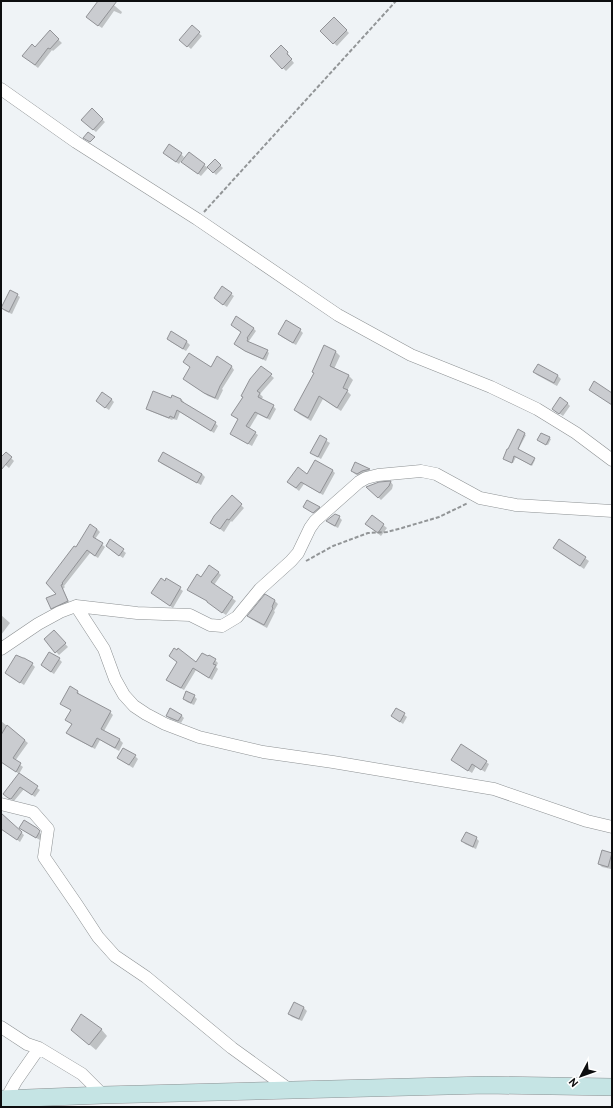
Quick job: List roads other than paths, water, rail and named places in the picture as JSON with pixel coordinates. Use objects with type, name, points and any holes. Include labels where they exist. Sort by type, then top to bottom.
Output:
[{"type":"street","points":[[1,89],[76,142],[197,218],[338,315],[411,355],[491,387],[537,409],[576,433],[612,460]]},
{"type":"street","points":[[1,649],[38,624],[60,612],[76,606],[138,613],[190,615],[210,625],[222,626],[237,617],[260,590],[298,554],[310,528],[315,521],[359,482],[368,477],[421,471],[436,474],[480,498],[516,505],[612,511]]},
{"type":"street","points":[[76,606],[104,648],[124,695],[134,706],[165,724],[199,737],[263,752],[494,789],[587,821],[612,827]]},
{"type":"street","points":[[1,804],[33,812],[48,828],[44,857],[98,937],[116,956],[146,977],[232,1048],[290,1090]]},
{"type":"street","points":[[1,1027],[27,1044],[40,1048],[82,1074],[103,1095]]},
{"type":"street","points":[[3,1099],[40,1048]]},
{"type":"street","points":[[3,1099],[486,1085],[612,1087]]}]
